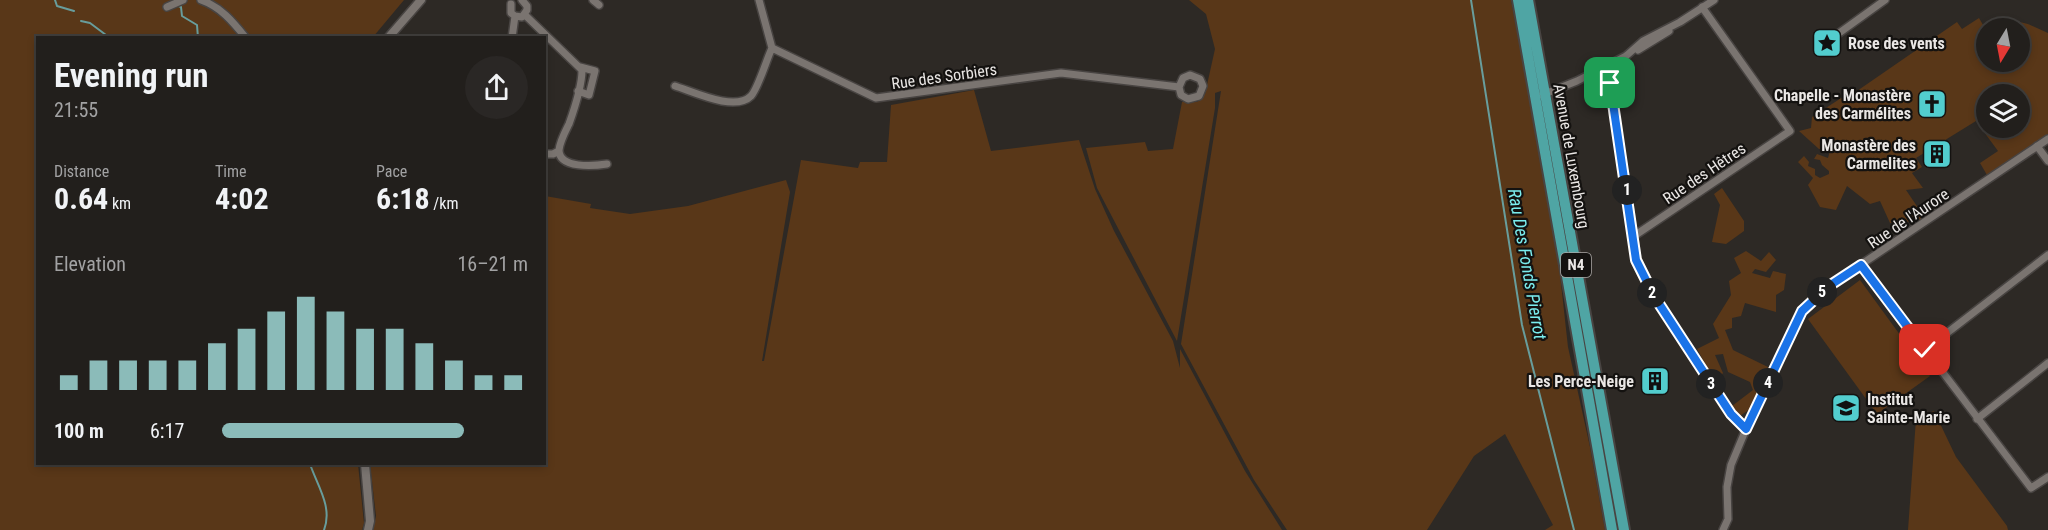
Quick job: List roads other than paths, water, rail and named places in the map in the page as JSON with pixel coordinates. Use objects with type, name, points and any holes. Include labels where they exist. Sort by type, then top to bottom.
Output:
[{"type":"main road","name":"Avenue de Luxembourg","points":[[1518,0],[1540,95],[1624,530]]},
{"type":"main road","name":"Avenue de Luxembourg","points":[[1528,0],[1540,95],[1612,530]]},
{"type":"street","points":[[167,7],[183,0]]},
{"type":"street","points":[[201,0],[214,4],[230,18],[244,36]]},
{"type":"street","points":[[390,36],[421,0]]},
{"type":"street","points":[[501,0],[513,2],[510,8],[515,16],[512,36]]},
{"type":"street","points":[[675,86],[730,103],[741,102],[752,95],[772,48],[759,0]]},
{"type":"street","points":[[1714,0],[1682,21],[1643,41],[1613,70],[1610,83],[1636,260],[1654,296],[1731,414],[1746,429]]},
{"type":"street","points":[[1826,40],[1885,0]]},
{"type":"street","points":[[525,1],[527,6],[525,15]]},
{"type":"street","name":"Rue des Hêtres","points":[[1634,236],[1790,131],[1702,7]]},
{"type":"street","points":[[515,16],[525,15]]},
{"type":"street","points":[[525,15],[580,67],[595,71],[589,95],[578,91]]},
{"type":"street","name":"Rue des Sorbiers","points":[[772,48],[876,98],[1061,73],[1179,87]]},
{"type":"street","points":[[1540,95],[1577,81],[1628,55]]},
{"type":"street","points":[[580,67],[582,76],[559,151],[564,161],[570,164],[592,166],[607,164]]},
{"type":"street","name":"Rue de l'Aurore","points":[[1723,530],[1728,519],[1727,487],[1731,465],[1802,311],[1829,286],[2048,139]]},
{"type":"street","points":[[2037,146],[2048,161]]},
{"type":"street","points":[[546,154],[559,151]]},
{"type":"street","points":[[1925,350],[2048,255]]},
{"type":"street","points":[[1861,265],[2031,488],[2048,477]]},
{"type":"street","points":[[1977,419],[2048,363]]},
{"type":"street","points":[[365,465],[368,530]]},
{"type":"waterway","points":[[55,0],[57,6],[74,11]]},
{"type":"waterway","name":"Rau Des Fonds Pierrot","points":[[1471,0],[1522,325],[1574,530]]},
{"type":"waterway","points":[[176,5],[181,7],[182,16],[197,25],[198,36]]},
{"type":"waterway","points":[[81,21],[90,23],[107,36]]},
{"type":"waterway","points":[[310,465],[327,513],[324,530]]},
{"type":"place","name":"Rose des vents","points":[[1827,43]]},
{"type":"place","name":"Chapelle - Monastère des Carmélites","points":[[1932,104]]},
{"type":"place","name":"Monastère des Carmelites","points":[[1937,154]]},
{"type":"place","name":"Les Perce-Neige","points":[[1655,381]]},
{"type":"place","name":"Institut Sainte-Marie","points":[[1846,408]]}]
